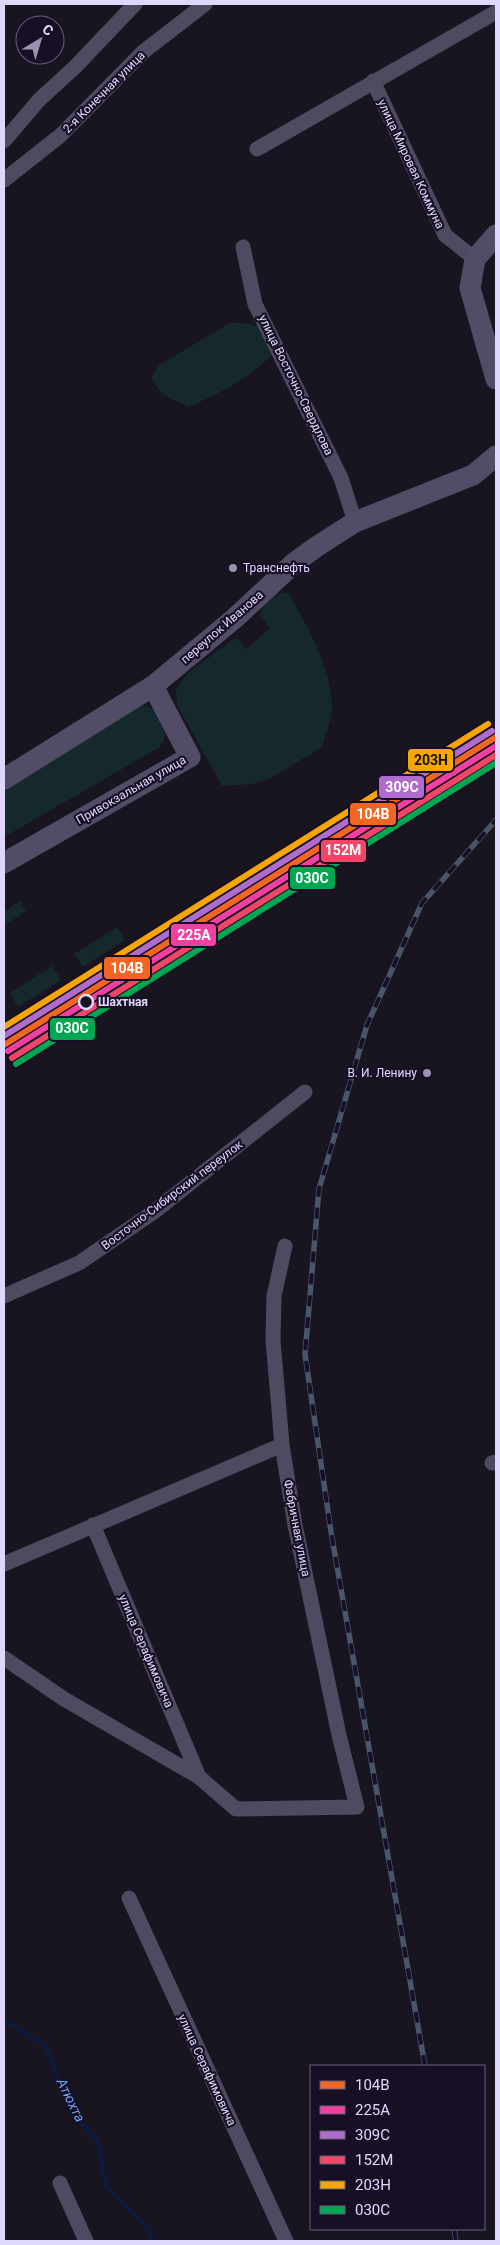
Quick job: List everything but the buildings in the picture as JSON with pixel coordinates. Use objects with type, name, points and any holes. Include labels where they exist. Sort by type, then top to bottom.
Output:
[{"type":"main road","points":[[496,235],[475,259],[470,288],[496,380]]},
{"type":"main road","name":"переулок Иванова","points":[[4,779],[153,686],[235,618],[294,563],[356,522],[473,475],[496,456]]},
{"type":"main road","name":"Привокзальная улица","points":[[4,863],[190,757],[153,686]]},
{"type":"street","points":[[4,141],[39,100],[75,67],[135,4]]},
{"type":"street","name":"2-я Конечная улица","points":[[4,180],[61,135],[143,52],[205,4]]},
{"type":"street","points":[[257,148],[496,12]]},
{"type":"street","name":"улица Мировая Коммуна","points":[[372,81],[445,235],[475,259]]},
{"type":"street","name":"улица Восточно-Свердлова","points":[[243,247],[255,304],[341,478],[356,522]]},
{"type":"street","name":"Восточно-Сибирский переулок","points":[[4,1296],[79,1263],[155,1211],[305,1092]]},
{"type":"street","name":"Фабричная улица","points":[[199,1776],[236,1809],[356,1807],[338,1735],[295,1525],[282,1444],[273,1332],[274,1296],[285,1246]]},
{"type":"street","points":[[4,1564],[282,1444]]},
{"type":"street","name":"улица Серафимовича","points":[[93,1525],[199,1776]]},
{"type":"street","points":[[4,1658],[64,1699],[199,1776]]},
{"type":"street","name":"улица Серафимовича","points":[[129,1898],[286,2241]]},
{"type":"street","points":[[60,2183],[86,2241]]},
{"type":"green space","points":[[230,323],[249,324],[260,328],[266,338],[271,356],[252,372],[232,385],[188,407],[162,394],[151,379],[158,366]]},
{"type":"green space","points":[[288,592],[318,648],[328,678],[332,710],[322,747],[269,779],[252,784],[222,786],[177,705],[176,688],[188,673],[236,637],[246,649],[270,628],[260,614],[267,601],[277,594]]},
{"type":"green space","points":[[140,705],[155,710],[164,720],[166,733],[160,747],[4,837],[4,789]]},
{"type":"green space","points":[[20,901],[26,911],[4,926],[4,912]]},
{"type":"green space","points":[[117,927],[125,940],[83,967],[74,954]]},
{"type":"green space","points":[[52,966],[61,980],[18,1007],[10,993]]},
{"type":"waterway","name":"Атюхта","points":[[4,2020],[46,2046],[57,2077],[79,2121],[98,2141],[106,2187],[146,2226],[153,2241]]},
{"type":"railway","points":[[425,2065],[331,1532],[305,1354],[319,1189],[367,1025],[422,903],[496,820]]},
{"type":"railway","points":[[454,2230],[456,2241]]},
{"type":"transit line","name":"203Н","points":[[4,1027],[488,724]]},
{"type":"transit line","name":"309С","points":[[4,1036],[492,731]]},
{"type":"transit line","name":"104В","points":[[4,1045],[496,737]]},
{"type":"transit line","name":"225А","points":[[8,1051],[496,746]]},
{"type":"transit line","name":"152М","points":[[12,1058],[496,755]]},
{"type":"transit line","name":"030C","points":[[16,1064],[496,763]]},
{"type":"place","name":"Транснефть","points":[[233,568]]},
{"type":"place","name":"Шахтная","points":[[86,1002]]},
{"type":"place","name":"В. И. Ленину","points":[[427,1073]]}]
